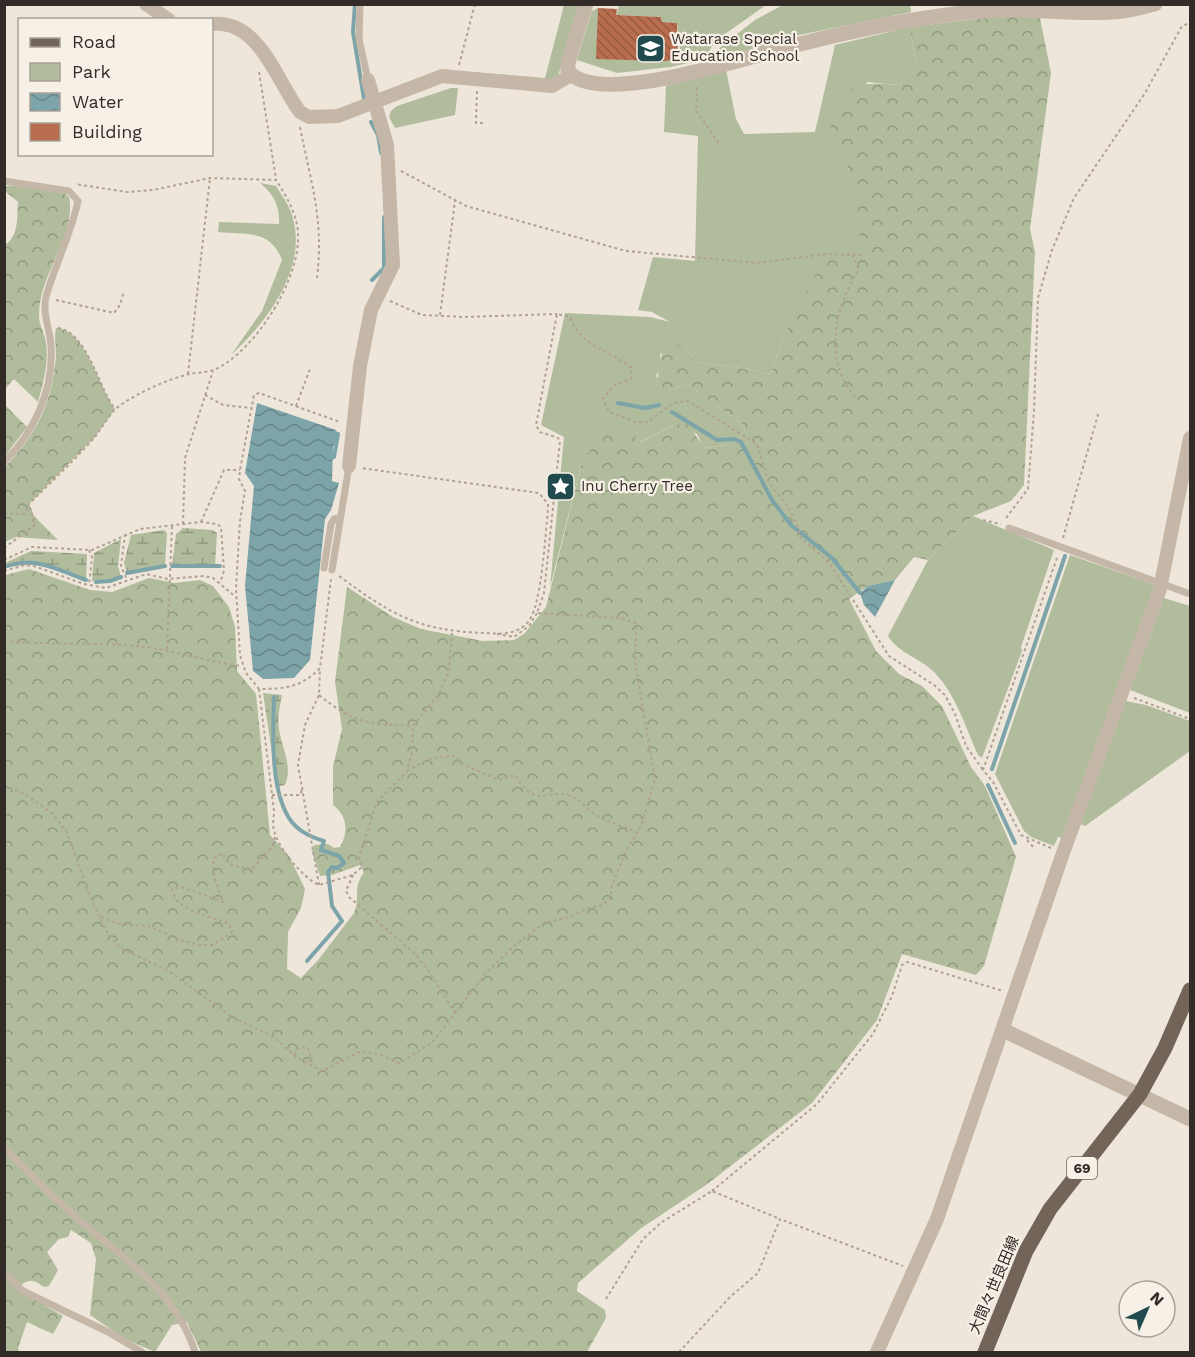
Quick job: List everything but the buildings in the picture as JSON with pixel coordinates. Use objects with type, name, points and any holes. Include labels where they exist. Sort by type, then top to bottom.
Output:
[{"type":"main road","name":"大間々世良田線","points":[[985,1353],[1026,1251],[1050,1209],[1140,1094],[1165,1048],[1191,990]]},
{"type":"street","points":[[146,4],[166,18]]},
{"type":"street","points":[[586,4],[567,63],[571,75],[588,82],[617,84],[642,82],[694,72],[774,51],[917,19],[1000,10],[1114,12],[1155,4]]},
{"type":"street","points":[[213,24],[238,27],[256,43],[300,112],[309,117],[324,118],[347,113],[442,76],[552,86],[571,75]]},
{"type":"street","points":[[349,466],[360,366],[371,310],[393,266],[390,168],[386,136],[373,102],[368,80]]},
{"type":"street","points":[[877,1353],[937,1219],[1014,994],[1162,583],[1191,438]]},
{"type":"street","points":[[1003,1030],[1191,1119]]},
{"type":"lane","points":[[360,4],[359,39],[368,80]]},
{"type":"lane","points":[[4,181],[64,189],[77,197],[70,234],[44,308],[49,326],[51,365],[42,402],[31,430],[4,462]]},
{"type":"lane","points":[[328,569],[331,524],[334,519],[339,518],[349,466]]},
{"type":"lane","points":[[1009,528],[1191,594]]},
{"type":"lane","points":[[4,1147],[51,1194],[139,1270],[164,1295],[184,1324],[195,1353]]},
{"type":"lane","points":[[4,1272],[23,1291],[108,1332],[142,1353]]},
{"type":"path","points":[[455,76],[475,4]]},
{"type":"path","points":[[1001,524],[1028,489],[1034,411],[1038,298],[1052,250],[1074,198],[1145,93],[1182,26],[1191,23]]},
{"type":"path","points":[[4,514],[25,514],[29,504],[94,438],[115,409],[159,385],[188,374],[213,370],[232,358],[262,326],[292,274],[299,242],[297,225],[291,206],[276,180],[274,156],[254,50],[256,43]]},
{"type":"path","points":[[694,72],[698,90],[696,110],[721,146]]},
{"type":"path","points":[[478,79],[476,123],[486,123]]},
{"type":"path","points":[[300,112],[320,229],[317,278]]},
{"type":"path","points":[[390,168],[399,170],[455,201],[626,251],[757,263],[826,254],[864,255]]},
{"type":"path","points":[[66,182],[127,192],[153,190],[210,178],[276,180]]},
{"type":"path","points":[[188,374],[210,178]]},
{"type":"path","points":[[440,316],[455,201]]},
{"type":"path","points":[[852,255],[859,269],[844,294],[835,330],[835,346],[843,383],[855,397]]},
{"type":"path","points":[[46,297],[66,304],[114,313],[120,305],[124,291]]},
{"type":"path","points":[[378,292],[388,300],[422,315],[557,314],[570,317],[574,330],[587,343],[605,350],[632,368],[631,379],[608,390],[603,399],[609,412],[636,422],[648,422],[673,403],[682,401],[695,404],[721,424],[757,444],[769,483],[786,504],[800,535],[830,564],[881,646],[897,663],[934,685],[945,695],[955,714],[966,746],[993,782],[1024,838],[1035,849]]},
{"type":"path","points":[[319,885],[298,765],[305,725],[319,695],[328,569],[396,615],[428,627],[452,632],[514,637],[529,626],[537,614],[544,593],[560,441],[558,438],[540,432],[536,425],[557,314]]},
{"type":"path","points":[[49,326],[69,332],[88,355],[115,409]]},
{"type":"path","points":[[296,406],[310,369]]},
{"type":"path","points":[[183,524],[185,458],[213,370]]},
{"type":"path","points":[[354,427],[259,393],[254,395],[240,470],[240,479],[245,491],[240,521],[237,598],[243,666],[259,689],[276,835],[293,863],[312,882],[319,885],[353,874],[362,867],[359,857],[377,802],[407,771],[432,758],[454,756],[462,764],[499,780],[514,775],[523,789],[539,796],[570,796],[584,803],[592,813],[636,832]]},
{"type":"path","points":[[205,395],[223,405],[252,407]]},
{"type":"path","points":[[983,770],[1060,548],[1099,411]]},
{"type":"path","points":[[349,466],[539,493],[544,497],[548,510],[535,608],[529,621],[518,630],[496,634]]},
{"type":"path","points":[[201,522],[224,470],[240,470]]},
{"type":"path","points":[[4,548],[35,525],[29,504]]},
{"type":"path","points":[[983,520],[1009,528]]},
{"type":"path","points":[[4,560],[32,547],[89,550],[140,529],[201,522],[217,524],[221,527],[224,571],[220,583]]},
{"type":"path","points":[[167,649],[168,579],[172,526]]},
{"type":"path","points":[[124,534],[121,566],[127,580]]},
{"type":"path","points":[[89,550],[92,557],[89,585]]},
{"type":"path","points":[[4,571],[25,565],[34,566],[89,585],[106,588],[146,574],[168,579],[204,576],[220,583],[237,598]]},
{"type":"path","points":[[4,785],[26,794],[44,807],[67,832],[73,843],[76,864],[107,932],[120,948],[167,970],[234,1018],[274,1037],[305,1063],[322,1071],[361,1052],[378,1054],[399,1063],[432,1043],[497,961],[544,923],[570,917],[586,909],[603,905],[611,897],[611,888],[645,816],[655,779],[635,662],[638,627],[620,618],[537,614]]},
{"type":"path","points":[[407,771],[412,752],[413,726],[442,686],[449,671],[452,632]]},
{"type":"path","points":[[4,641],[167,649],[219,663],[243,666]]},
{"type":"path","points":[[259,689],[283,689],[301,684],[320,668]]},
{"type":"path","points":[[1121,694],[1191,719]]},
{"type":"path","points":[[319,695],[340,712],[360,722],[413,726]]},
{"type":"path","points":[[272,795],[300,795],[303,787]]},
{"type":"path","points":[[101,916],[120,924],[148,926],[183,941],[213,945],[232,932],[229,924],[189,909],[175,898],[172,889],[182,887],[223,902],[214,877],[213,859],[222,853],[229,864],[251,870],[271,848],[276,835]]},
{"type":"path","points":[[1024,838],[1058,851]]},
{"type":"path","points":[[353,874],[346,891],[349,897],[412,951],[427,968],[455,1014]]},
{"type":"path","points":[[606,1299],[643,1239],[662,1222],[712,1191],[817,1104],[873,1034],[892,996],[902,965],[907,962],[1014,994]]},
{"type":"path","points":[[294,1055],[297,1049],[309,1050],[310,1060],[305,1063]]},
{"type":"path","points":[[712,1191],[914,1271]]},
{"type":"path","points":[[679,1353],[731,1296],[758,1273],[780,1219]]},
{"type":"green space","points":[[564,5],[579,5],[559,73],[554,80],[460,71],[545,78]]},
{"type":"green space","points":[[619,5],[766,5],[715,41],[704,60],[670,67],[617,73],[577,60],[592,11],[598,8],[597,59],[681,57],[677,23],[662,22],[661,17],[616,15]]},
{"type":"green space","points":[[783,5],[910,5],[911,12],[799,35],[751,50],[704,60],[755,20]]},
{"type":"green space","points":[[1003,16],[1040,18],[1051,73],[1030,229],[1035,252],[1024,485],[1011,501],[973,516],[928,560],[914,557],[895,580],[868,586],[849,599],[876,651],[899,674],[922,686],[942,706],[971,767],[985,786],[1016,857],[984,966],[976,975],[902,954],[877,1020],[812,1103],[706,1185],[640,1229],[578,1283],[577,1291],[605,1310],[606,1318],[587,1352],[201,1352],[187,1322],[172,1325],[155,1352],[125,1339],[90,1315],[96,1259],[91,1243],[71,1230],[68,1237],[59,1239],[47,1252],[58,1270],[49,1286],[44,1287],[30,1281],[16,1289],[63,1316],[53,1334],[27,1322],[18,1348],[19,1352],[5,1352],[5,575],[29,569],[90,590],[112,592],[149,578],[175,583],[200,580],[213,586],[229,607],[235,627],[237,671],[256,694],[270,835],[289,856],[305,889],[301,908],[288,932],[287,969],[301,978],[319,959],[354,913],[358,883],[364,872],[360,865],[332,875],[320,876],[312,852],[314,845],[328,844],[334,848],[340,847],[345,836],[344,819],[333,805],[333,767],[342,729],[335,682],[347,587],[393,617],[421,629],[483,641],[514,640],[524,634],[546,607],[582,462],[598,439],[608,431],[629,432],[641,442],[674,425],[687,424],[705,448],[736,443],[745,431],[743,424],[687,384],[669,390],[659,386],[659,364],[668,343],[685,346],[695,362],[748,369],[770,375],[789,325],[826,254],[863,255],[846,156],[825,143],[835,112],[846,93],[854,87],[865,84],[899,85],[916,65],[910,27]]},
{"type":"green space","points":[[910,27],[916,65],[899,85],[867,82],[846,156],[864,255],[852,255],[789,325],[770,375],[748,369],[695,362],[685,346],[660,354],[661,366],[656,376],[669,390],[687,384],[743,424],[745,431],[737,443],[704,448],[697,434],[674,425],[640,442],[582,462],[550,587],[564,437],[541,425],[565,313],[650,317],[670,322],[652,312],[638,310],[653,257],[695,261],[698,136],[664,132],[666,86],[726,70],[736,119],[744,134],[815,132],[835,45]]},
{"type":"green space","points":[[451,88],[458,88],[455,115],[395,128],[389,117],[391,111],[397,106]]},
{"type":"green space","points":[[260,183],[276,186],[289,208],[293,218],[296,241],[294,260],[288,278],[269,313],[231,355],[262,311],[282,260],[277,250],[264,238],[218,232],[219,222],[279,224],[275,201]]},
{"type":"green space","points":[[5,186],[23,186],[65,194],[69,197],[68,226],[44,285],[40,301],[39,319],[47,358],[38,402],[14,379],[5,389],[5,245],[13,237],[15,231],[18,202],[5,191]]},
{"type":"green space","points":[[56,328],[76,338],[91,361],[115,409],[94,438],[29,504],[34,516],[58,540],[16,537],[5,542],[5,467],[34,430],[47,403],[54,373]]},
{"type":"green space","points":[[5,405],[27,427],[5,456]]},
{"type":"green space","points":[[973,516],[1054,550],[1021,647],[1022,651],[982,758],[978,755],[949,691],[935,673],[898,647],[888,636],[928,560]]},
{"type":"green space","points":[[183,528],[213,530],[217,533],[215,566],[172,566],[176,534]]},
{"type":"green space","points":[[164,530],[167,533],[165,566],[127,573],[124,563],[131,535]]},
{"type":"green space","points":[[121,539],[118,566],[121,577],[110,581],[92,581],[94,553]]},
{"type":"green space","points":[[31,551],[87,554],[86,580],[37,563],[5,567],[5,563]]},
{"type":"green space","points":[[1070,555],[1153,584],[1155,589],[1064,839],[1058,837],[1054,846],[1031,837],[1024,831],[995,774]]},
{"type":"green space","points":[[1164,598],[1190,606],[1190,713],[1130,690]]},
{"type":"green space","points":[[263,693],[282,695],[278,725],[288,771],[285,785],[277,787]]},
{"type":"green space","points":[[1126,701],[1146,705],[1190,721],[1190,751],[1085,826],[1078,823]]},
{"type":"water","points":[[257,403],[336,430],[338,434],[333,447],[332,481],[339,483],[331,510],[325,519],[310,660],[294,678],[263,679],[253,671],[245,586],[254,486],[245,473]]},
{"type":"water","points":[[895,580],[875,617],[864,605],[860,593],[868,586]]},
{"type":"waterway","points":[[355,4],[353,32],[364,99]]},
{"type":"waterway","points":[[371,122],[378,135],[381,153]]},
{"type":"waterway","points":[[372,280],[384,268],[384,217]]},
{"type":"waterway","points":[[618,403],[645,408],[659,405]]},
{"type":"waterway","points":[[672,412],[717,440],[734,439],[741,442],[772,500],[791,525],[832,558],[860,593]]},
{"type":"waterway","points":[[328,458],[334,457],[338,434]]},
{"type":"waterway","points":[[992,769],[1065,556]]},
{"type":"waterway","points":[[4,567],[37,563],[86,580]]},
{"type":"waterway","points":[[127,573],[165,566]]},
{"type":"waterway","points":[[172,566],[220,566]]},
{"type":"waterway","points":[[96,582],[121,577]]},
{"type":"waterway","points":[[274,697],[274,759],[278,791],[283,806],[296,827],[324,841],[321,850],[339,856],[344,863],[337,868],[332,867],[328,872],[332,906],[342,921],[307,961]]},
{"type":"waterway","points":[[988,785],[1015,843]]},
{"type":"place","name":"Watarase Special Education School","points":[[650,48]]},
{"type":"place","name":"Inu Cherry Tree","points":[[560,486]]}]
